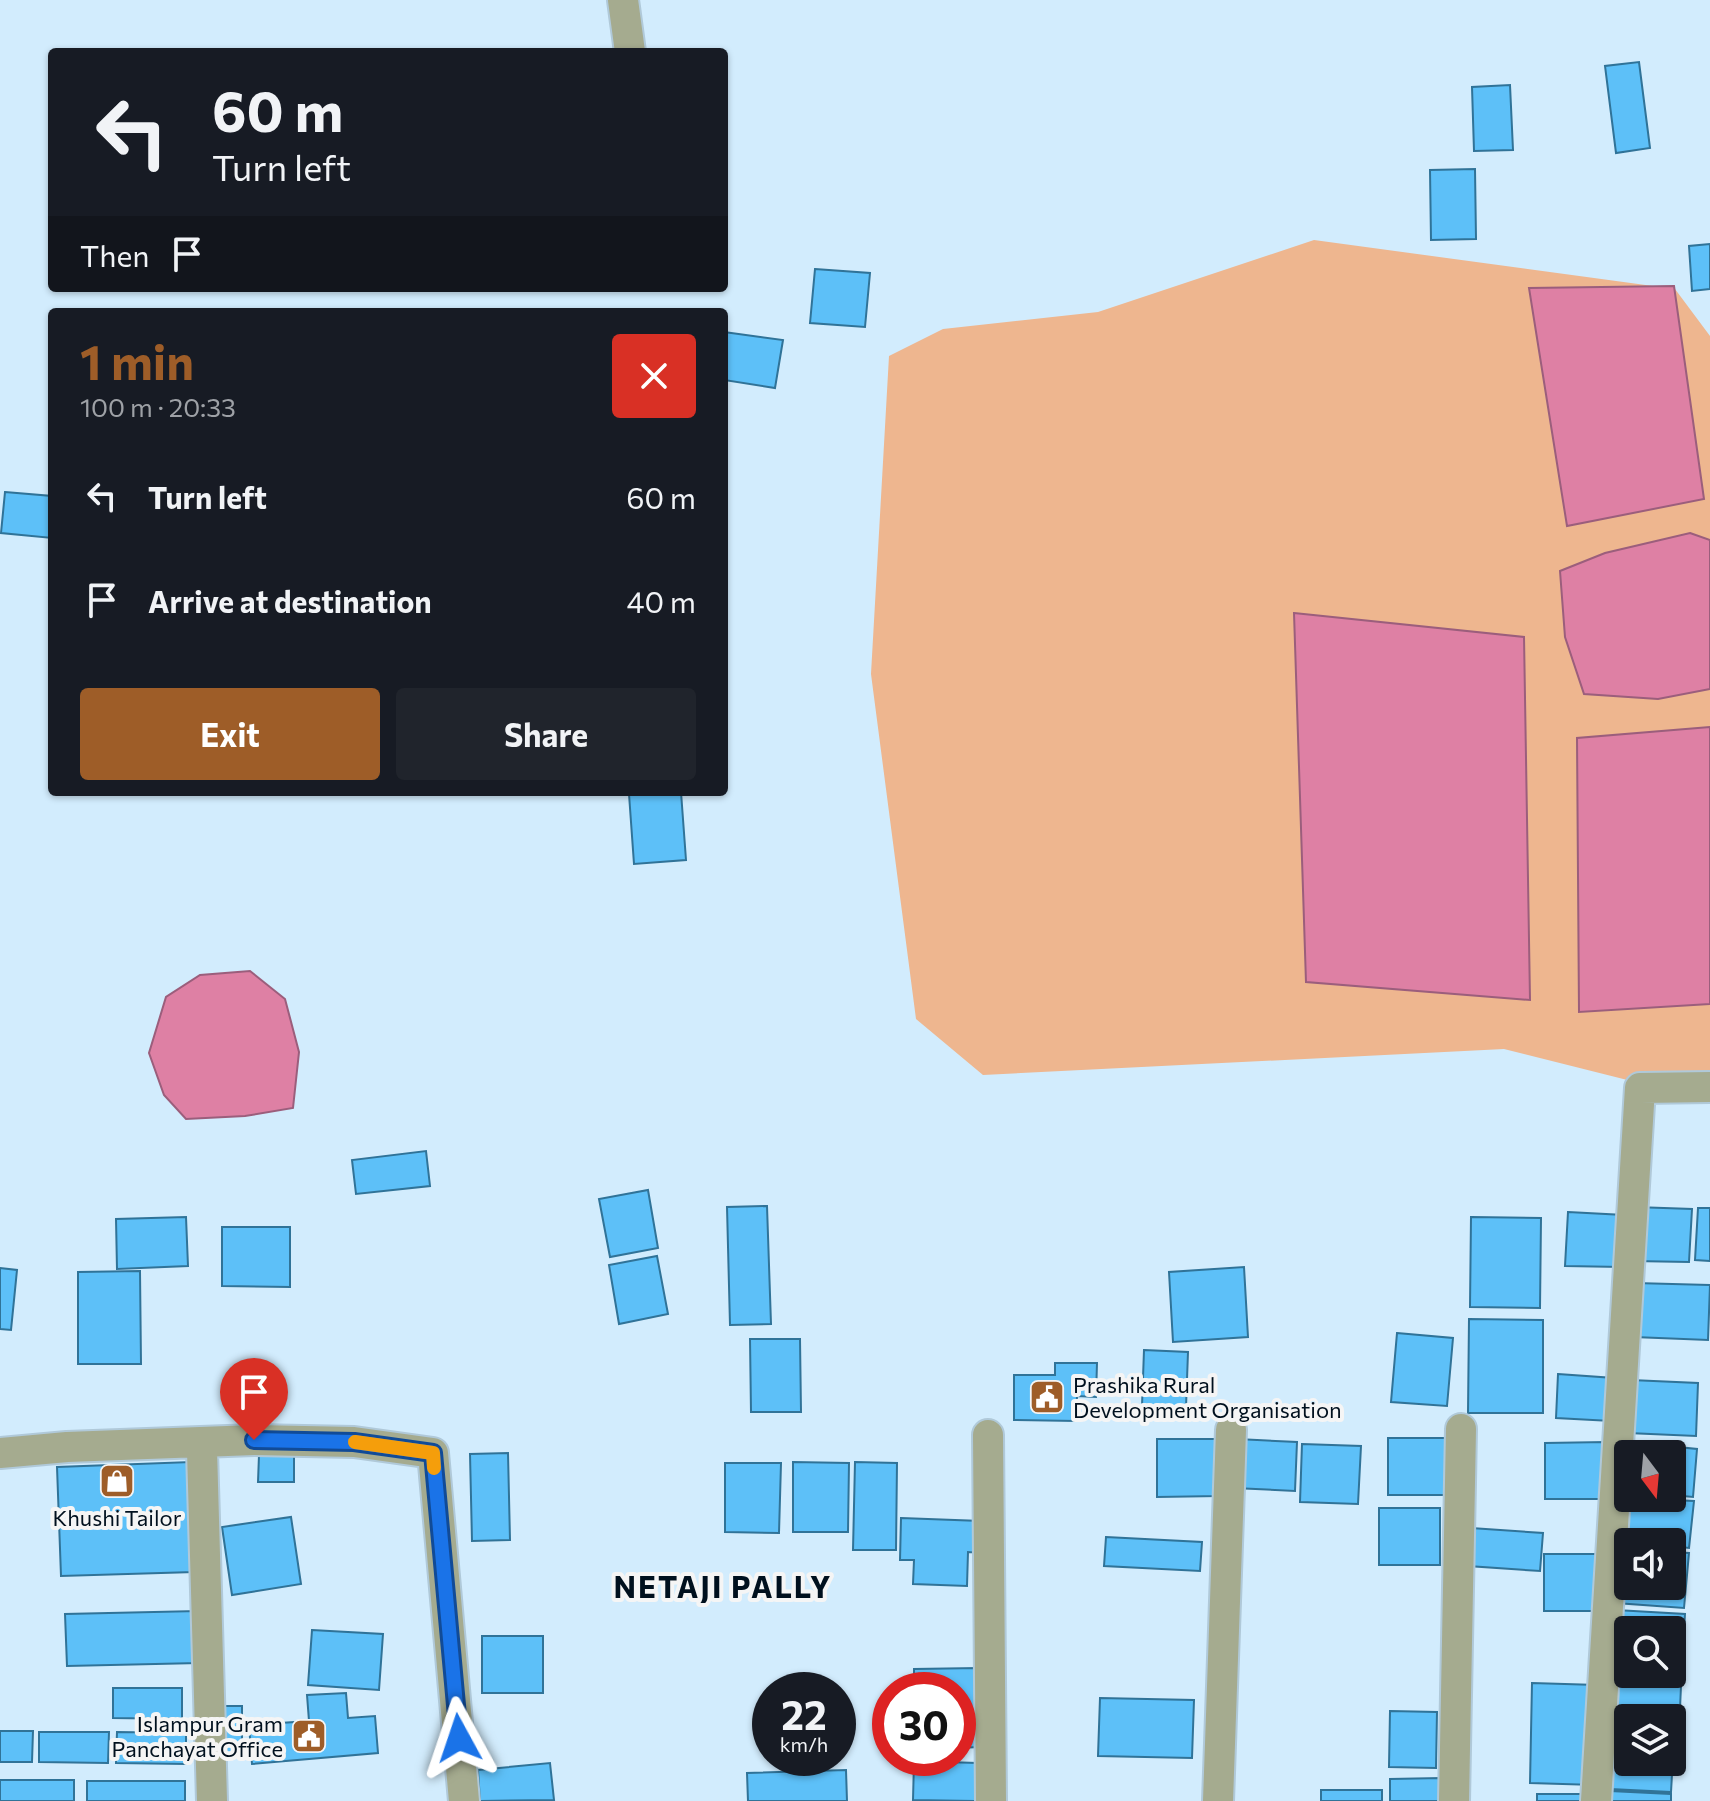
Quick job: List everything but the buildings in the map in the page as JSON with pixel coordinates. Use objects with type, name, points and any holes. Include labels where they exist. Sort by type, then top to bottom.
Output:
[{"type":"street","points":[[623,0],[629,48]]},
{"type":"street","points":[[1596,1801],[1640,1088],[1710,1087]]},
{"type":"street","points":[[1454,1801],[1461,1429]]},
{"type":"street","points":[[1218,1801],[1231,1430]]},
{"type":"street","points":[[988,1435],[991,1801]]},
{"type":"street","points":[[0,1453],[67,1447],[254,1440],[354,1442],[433,1453],[464,1801]]},
{"type":"street","points":[[202,1450],[212,1801]]},
{"type":"shaded area","points":[[1314,240],[1675,289],[1710,336],[1710,1082],[1679,1093],[1504,1049],[983,1075],[916,1019],[871,674],[889,356],[943,329],[1098,312]]},
{"type":"shaded area","points":[[1674,286],[1704,499],[1567,526],[1529,288]]},
{"type":"shaded area","points":[[1690,533],[1710,540],[1710,689],[1658,699],[1584,694],[1565,637],[1560,571],[1605,553]]},
{"type":"shaded area","points":[[1294,613],[1524,637],[1530,1000],[1306,982]]},
{"type":"shaded area","points":[[1710,727],[1710,1004],[1579,1012],[1577,738]]},
{"type":"shaded area","points":[[250,971],[285,999],[299,1052],[293,1108],[245,1116],[186,1119],[164,1095],[149,1053],[166,997],[200,975]]},
{"type":"slow traffic","points":[[355,1442],[433,1453],[434,1468]]},
{"type":"place","name":"Prashika Rural Development Organisation","points":[[1047,1397]]},
{"type":"place","name":"Khushi Tailor","points":[[117,1481]]},
{"type":"place","name":"Islampur Gram Panchayat Office","points":[[309,1736]]},
{"type":"district","name":"NETAJI PALLY","points":[[723,1585]]},
{"type":"route","points":[[254,1440],[354,1442],[433,1453],[459,1738]]}]
